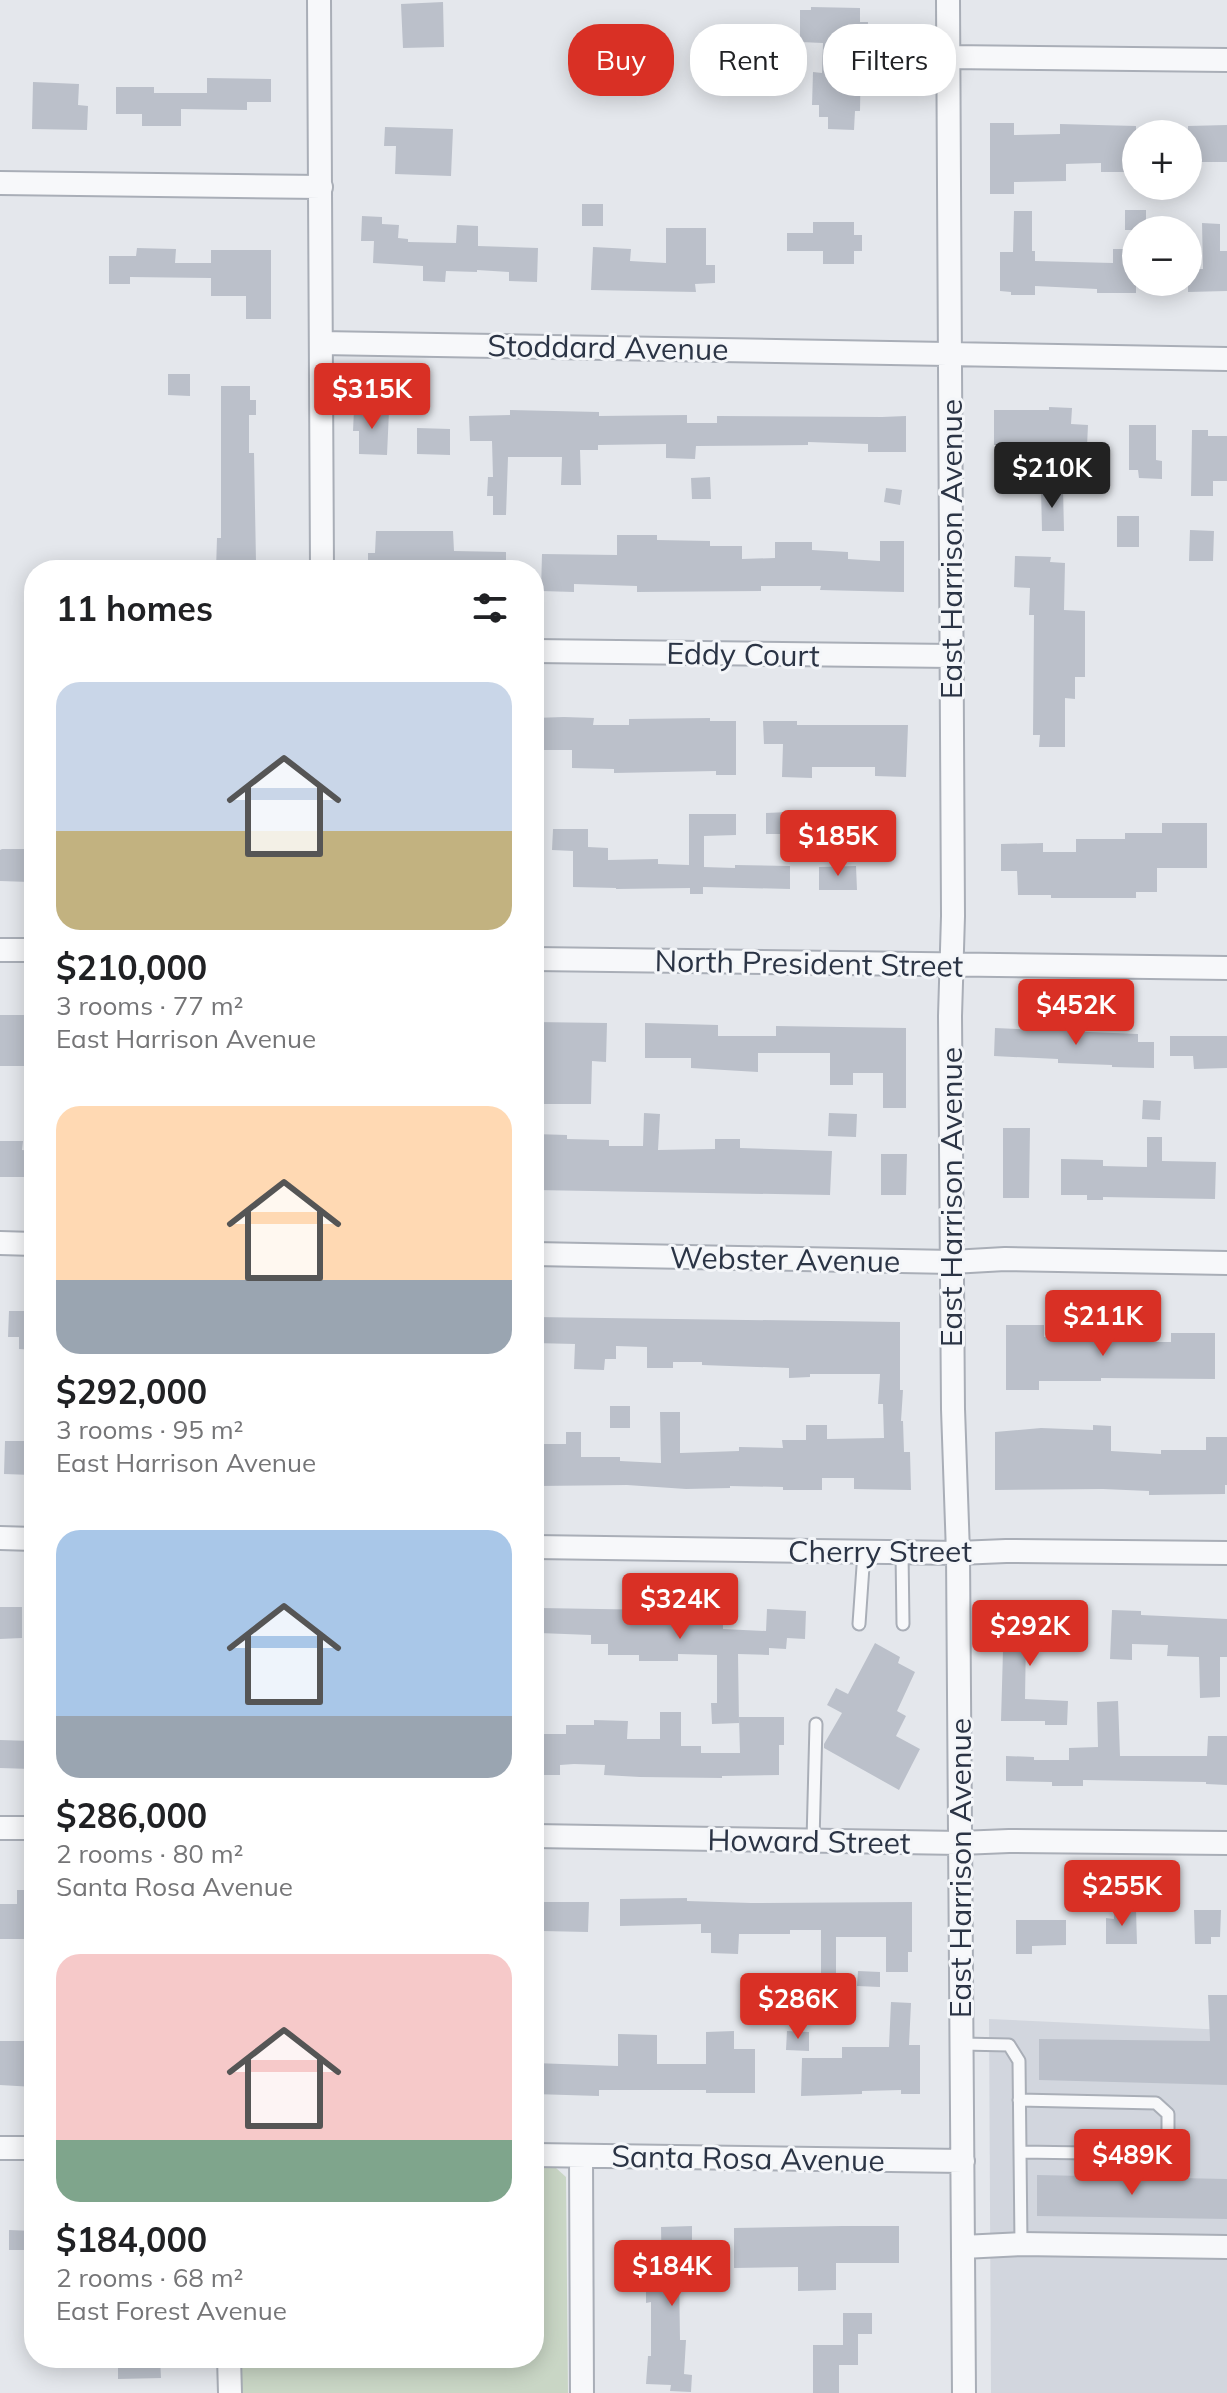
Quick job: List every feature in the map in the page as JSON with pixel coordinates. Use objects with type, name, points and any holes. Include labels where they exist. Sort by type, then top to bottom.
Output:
[{"type":"street","points":[[319,0],[322,560]]},
{"type":"street","name":"East Harrison Avenue","points":[[948,0],[948,24]]},
{"type":"street","points":[[956,57],[1227,60]]},
{"type":"street","name":"East Harrison Avenue","points":[[948,96],[952,656],[950,1031],[958,1553],[964,2393]]},
{"type":"street","points":[[0,183],[321,187]]},
{"type":"street","name":"Stoddard Avenue","points":[[321,343],[1227,359]]},
{"type":"street","name":"Eddy Court","points":[[544,651],[952,656]]},
{"type":"street","points":[[0,950],[24,950]]},
{"type":"street","name":"North President Street","points":[[544,959],[1227,968]]},
{"type":"street","points":[[0,1243],[24,1244]]},
{"type":"street","name":"Webster Avenue","points":[[544,1254],[952,1262],[1005,1259],[1227,1263]]},
{"type":"street","points":[[0,1538],[24,1539]]},
{"type":"street","name":"Cherry Street","points":[[544,1547],[1227,1553]]},
{"type":"street","points":[[0,1828],[24,1828]]},
{"type":"street","name":"Howard Street","points":[[544,1836],[960,1843],[1227,1843]]},
{"type":"street","points":[[0,2148],[24,2148]]},
{"type":"street","name":"Santa Rosa Avenue","points":[[544,2155],[963,2161]]},
{"type":"street","points":[[581,2156],[582,2393]]},
{"type":"street","points":[[963,2247],[1021,2244],[1227,2247]]},
{"type":"street","points":[[229,2368],[230,2393]]},
{"type":"lane","points":[[859,1624],[864,1552]]},
{"type":"lane","points":[[902,1552],[903,1624]]},
{"type":"lane","points":[[813,1841],[816,1724]]},
{"type":"lane","points":[[962,2044],[1009,2045],[1019,2061],[1021,2244]]},
{"type":"lane","points":[[1019,2100],[1156,2103],[1168,2114],[1168,2141],[1157,2154],[1020,2152]]},
{"type":"shaded area","points":[[989,2019],[1227,2030],[1227,2393],[991,2393]]},
{"type":"green space","points":[[544,2168],[556,2168],[566,2177],[568,2393],[242,2393],[242,2368],[544,2368]]},
{"type":"building","points":[[443,2],[444,47],[403,48],[401,4]]},
{"type":"building","points":[[811,7],[860,8],[860,22],[868,24],[823,24],[823,43],[807,42],[807,24],[800,24],[800,10],[811,10]]},
{"type":"building","points":[[823,43],[823,96],[860,96],[860,111],[855,111],[854,130],[828,129],[828,117],[819,117],[819,105],[812,105],[813,72],[822,73]]},
{"type":"building","points":[[207,78],[271,79],[271,102],[247,102],[247,110],[181,109],[181,126],[142,126],[142,114],[116,114],[116,87],[154,87],[154,93],[207,93]]},
{"type":"building","points":[[33,82],[79,84],[78,105],[88,106],[87,130],[32,129]]},
{"type":"building","points":[[990,123],[1014,123],[1014,135],[1060,134],[1060,124],[1122,126],[1122,172],[1101,172],[1101,163],[1066,164],[1066,181],[1014,182],[1014,194],[990,194]]},
{"type":"building","points":[[1227,125],[1227,162],[1202,162],[1202,126]]},
{"type":"building","points":[[385,127],[453,129],[451,176],[395,174],[396,146],[384,146]]},
{"type":"building","points":[[582,204],[603,204],[603,226],[582,226]]},
{"type":"building","points":[[1125,210],[1146,210],[1146,216],[1125,216]]},
{"type":"building","points":[[1014,211],[1032,211],[1035,261],[1113,263],[1113,249],[1122,249],[1122,293],[1035,286],[1035,295],[1011,295],[1011,292],[1000,291],[1000,252],[1013,252]]},
{"type":"building","points":[[362,216],[382,217],[382,224],[399,225],[398,238],[408,239],[408,242],[456,243],[457,225],[478,226],[478,246],[538,248],[537,282],[509,281],[509,272],[477,270],[446,271],[445,282],[423,281],[423,266],[373,263],[374,241],[361,241]]},
{"type":"building","points":[[813,222],[854,222],[854,235],[862,235],[862,251],[854,251],[854,264],[823,264],[823,251],[787,251],[787,233],[813,233]]},
{"type":"building","points":[[1202,223],[1220,224],[1220,251],[1227,251],[1227,291],[1202,292]]},
{"type":"building","points":[[666,228],[706,228],[706,265],[715,265],[715,283],[695,284],[696,292],[591,290],[593,247],[631,249],[630,261],[666,263]]},
{"type":"building","points":[[137,248],[176,249],[175,263],[211,263],[211,250],[271,250],[271,319],[246,319],[246,296],[211,296],[211,278],[130,277],[130,284],[109,284],[109,256],[136,256]]},
{"type":"building","points":[[168,374],[190,374],[190,396],[168,395]]},
{"type":"building","points":[[221,386],[250,386],[250,400],[256,400],[256,415],[249,415],[249,453],[254,453],[256,560],[216,560],[217,538],[221,538]]},
{"type":"building","points":[[1049,407],[1072,408],[1071,424],[1088,425],[1086,468],[1065,467],[1066,452],[1047,451],[1047,444],[994,445],[994,410],[1049,410]]},
{"type":"building","points":[[354,409],[389,411],[387,455],[359,454],[359,431],[353,431]]},
{"type":"building","points":[[510,410],[599,412],[599,416],[687,415],[687,423],[717,423],[717,416],[906,416],[906,452],[868,452],[868,444],[808,442],[808,445],[696,446],[695,459],[666,458],[666,444],[598,445],[598,450],[580,450],[581,485],[561,485],[562,457],[508,457],[506,515],[493,515],[493,496],[487,496],[488,477],[493,477],[492,441],[470,441],[469,416],[510,415]]},
{"type":"building","points":[[1129,425],[1156,425],[1156,460],[1162,461],[1162,479],[1139,478],[1138,470],[1129,470]]},
{"type":"building","points":[[417,428],[450,429],[450,455],[417,454]]},
{"type":"building","points":[[1192,430],[1208,430],[1208,436],[1227,436],[1227,481],[1213,481],[1213,496],[1191,496]]},
{"type":"building","points":[[710,477],[711,499],[692,499],[691,478]]},
{"type":"building","points":[[997,478],[1021,479],[1021,494],[997,493]]},
{"type":"building","points":[[886,488],[902,490],[900,505],[884,502]]},
{"type":"building","points":[[1041,489],[1063,489],[1064,531],[1042,531]]},
{"type":"building","points":[[1117,516],[1139,516],[1139,547],[1117,547]]},
{"type":"building","points":[[1190,530],[1214,531],[1213,561],[1189,561]]},
{"type":"building","points":[[376,531],[453,531],[454,551],[506,552],[506,560],[368,560],[368,553],[375,553]]},
{"type":"building","points":[[617,535],[657,535],[657,540],[710,541],[710,546],[742,546],[742,559],[775,558],[775,542],[812,542],[812,550],[848,552],[848,559],[880,561],[880,541],[904,541],[904,592],[820,590],[821,586],[761,586],[761,591],[637,592],[637,586],[574,584],[574,592],[544,591],[542,554],[617,555]]},
{"type":"building","points":[[1015,556],[1051,557],[1050,562],[1065,563],[1064,610],[1085,611],[1085,677],[1075,677],[1075,699],[1065,698],[1065,747],[1039,747],[1040,735],[1033,735],[1034,615],[1029,615],[1030,588],[1014,587]]},
{"type":"building","points":[[544,718],[594,718],[593,725],[629,725],[629,719],[710,718],[710,721],[736,721],[736,775],[716,775],[716,771],[614,773],[614,769],[572,768],[572,750],[544,750]]},
{"type":"building","points":[[763,721],[797,721],[797,725],[908,725],[906,777],[875,776],[875,767],[812,767],[812,778],[782,777],[783,744],[764,744]]},
{"type":"building","points":[[789,812],[789,834],[766,834],[766,813]]},
{"type":"building","points":[[689,814],[736,814],[736,835],[704,836],[704,867],[790,866],[790,889],[703,887],[703,894],[690,894],[690,888],[573,887],[573,851],[552,850],[553,829],[588,829],[588,847],[608,848],[608,860],[658,859],[658,864],[689,865]]},
{"type":"building","points":[[819,815],[838,815],[838,834],[819,834]]},
{"type":"building","points":[[1162,823],[1207,823],[1207,868],[1157,868],[1157,892],[1136,892],[1136,898],[1018,895],[1017,871],[1001,871],[1001,844],[1043,843],[1043,852],[1076,852],[1076,839],[1125,839],[1125,833],[1162,833]]},
{"type":"building","points":[[24,849],[24,882],[0,881],[0,850]]},
{"type":"building","points":[[856,866],[857,890],[819,890],[819,867]]},
{"type":"building","points":[[0,1015],[24,1015],[24,1066],[0,1066]]},
{"type":"building","points":[[544,1022],[607,1023],[606,1062],[592,1061],[591,1104],[544,1104]]},
{"type":"building","points":[[645,1023],[718,1025],[718,1036],[776,1036],[776,1026],[906,1028],[906,1108],[883,1108],[883,1073],[853,1073],[853,1085],[830,1085],[830,1053],[758,1053],[758,1072],[691,1068],[691,1058],[645,1058]]},
{"type":"building","points":[[995,1028],[1138,1034],[1138,1042],[1154,1042],[1154,1068],[994,1056]]},
{"type":"building","points":[[1170,1036],[1227,1036],[1227,1068],[1194,1069],[1193,1056],[1170,1056]]},
{"type":"building","points":[[1143,1100],[1161,1101],[1160,1120],[1142,1119]]},
{"type":"building","points":[[644,1113],[660,1114],[658,1150],[715,1149],[715,1139],[740,1139],[740,1148],[832,1151],[830,1195],[544,1190],[544,1134],[567,1135],[567,1139],[609,1140],[609,1146],[643,1146]]},
{"type":"building","points":[[829,1113],[857,1114],[856,1137],[828,1136]]},
{"type":"building","points":[[1003,1128],[1030,1128],[1029,1198],[1003,1198]]},
{"type":"building","points":[[1147,1137],[1162,1137],[1162,1161],[1216,1162],[1215,1199],[1103,1197],[1103,1200],[1087,1200],[1087,1195],[1061,1195],[1061,1159],[1103,1160],[1103,1166],[1147,1167]]},
{"type":"building","points":[[0,1141],[23,1141],[24,1177],[0,1177]]},
{"type":"building","points":[[881,1154],[907,1154],[906,1195],[881,1195]]},
{"type":"building","points":[[9,1311],[24,1311],[24,1349],[19,1349],[19,1337],[8,1337]]},
{"type":"building","points":[[544,1317],[900,1322],[901,1421],[904,1452],[910,1452],[911,1490],[854,1489],[854,1478],[822,1478],[822,1490],[730,1486],[686,1489],[627,1485],[544,1486],[544,1444],[566,1444],[566,1432],[581,1432],[581,1457],[620,1457],[620,1461],[661,1463],[660,1412],[680,1412],[680,1453],[739,1451],[739,1447],[783,1448],[782,1440],[806,1440],[806,1425],[827,1425],[827,1439],[884,1438],[883,1404],[878,1404],[880,1374],[810,1374],[810,1377],[789,1378],[789,1368],[702,1365],[702,1362],[673,1362],[673,1368],[647,1368],[647,1347],[616,1346],[616,1359],[605,1359],[604,1370],[574,1369],[575,1344],[544,1343]]},
{"type":"building","points":[[1006,1325],[1044,1325],[1044,1337],[1112,1338],[1112,1331],[1132,1331],[1132,1342],[1171,1342],[1171,1333],[1215,1333],[1215,1379],[1039,1381],[1039,1390],[1006,1390]]},
{"type":"building","points":[[610,1406],[630,1406],[630,1428],[610,1428]]},
{"type":"building","points":[[1093,1425],[1111,1426],[1111,1451],[1161,1454],[1161,1450],[1206,1450],[1206,1437],[1227,1437],[1225,1494],[1149,1495],[1149,1491],[1103,1489],[995,1490],[995,1432],[1041,1428],[1093,1430]]},
{"type":"building","points":[[5,1441],[24,1441],[24,1475],[4,1474]]},
{"type":"building","points":[[0,1607],[22,1607],[22,1638],[0,1639]]},
{"type":"building","points":[[544,1608],[659,1610],[659,1625],[697,1625],[697,1610],[723,1611],[723,1629],[766,1631],[767,1609],[806,1611],[805,1639],[787,1638],[786,1649],[769,1648],[769,1655],[738,1654],[739,1723],[712,1724],[711,1703],[717,1703],[717,1655],[678,1654],[678,1661],[639,1661],[639,1655],[608,1655],[608,1644],[591,1644],[591,1635],[544,1633]]},
{"type":"building","points":[[1112,1610],[1141,1611],[1141,1615],[1227,1619],[1227,1657],[1220,1657],[1220,1697],[1200,1698],[1199,1657],[1167,1656],[1168,1645],[1132,1644],[1132,1660],[1110,1659]]},
{"type":"building","points":[[1072,1614],[1071,1639],[1026,1637],[1025,1699],[1068,1701],[1067,1725],[1045,1725],[1045,1721],[1001,1721],[1004,1615]]},
{"type":"building","points":[[875,1643],[900,1657],[898,1663],[915,1672],[897,1711],[906,1716],[896,1736],[920,1749],[899,1790],[824,1748],[842,1713],[827,1705],[836,1688],[848,1694]]},
{"type":"building","points":[[1118,1701],[1120,1756],[1207,1756],[1208,1736],[1227,1736],[1227,1785],[1083,1780],[1083,1786],[1052,1786],[1052,1782],[1006,1781],[1006,1756],[1069,1760],[1069,1748],[1098,1747],[1097,1702]]},
{"type":"building","points":[[660,1712],[681,1712],[681,1746],[701,1746],[701,1753],[740,1753],[739,1717],[784,1717],[784,1745],[779,1745],[779,1775],[640,1777],[604,1775],[605,1765],[574,1764],[560,1765],[560,1775],[544,1775],[544,1734],[566,1734],[566,1725],[594,1725],[594,1720],[628,1721],[627,1739],[660,1739]]},
{"type":"building","points":[[0,1740],[24,1741],[24,1769],[0,1768]]},
{"type":"building","points":[[17,1890],[24,1890],[24,1939],[0,1939],[0,1904],[17,1904]]},
{"type":"building","points":[[687,1898],[687,1901],[751,1903],[912,1902],[912,1952],[908,1952],[908,1972],[886,1972],[886,1937],[836,1937],[836,1974],[821,1974],[821,1930],[790,1930],[790,1934],[739,1934],[738,1954],[711,1953],[711,1933],[701,1933],[701,1924],[620,1926],[620,1899]]},
{"type":"building","points":[[544,1902],[589,1902],[588,1932],[544,1931]]},
{"type":"building","points":[[1114,1909],[1136,1909],[1137,1944],[1106,1944],[1106,1918],[1114,1919]]},
{"type":"building","points":[[1194,1910],[1221,1910],[1220,1937],[1211,1937],[1211,1944],[1195,1944]]},
{"type":"building","points":[[1016,1920],[1066,1920],[1066,1945],[1032,1946],[1032,1954],[1016,1954]]},
{"type":"building","points":[[858,1971],[880,1972],[880,1987],[857,1986]]},
{"type":"building","points":[[1208,1995],[1227,1995],[1227,2085],[1039,2080],[1039,2039],[1210,2041]]},
{"type":"building","points":[[891,2002],[911,2003],[909,2045],[920,2045],[920,2094],[901,2094],[901,2090],[801,2096],[802,2058],[842,2058],[842,2047],[889,2047]]},
{"type":"building","points":[[734,2031],[734,2049],[755,2049],[755,2093],[599,2090],[599,2096],[544,2094],[544,2063],[618,2066],[618,2034],[657,2035],[657,2064],[706,2064],[706,2032]]},
{"type":"building","points":[[787,2031],[809,2032],[809,2051],[786,2050]]},
{"type":"building","points":[[0,2041],[24,2041],[24,2086],[0,2085]]},
{"type":"building","points":[[1037,2175],[1227,2179],[1227,2219],[1037,2216]]},
{"type":"building","points":[[692,2226],[692,2254],[713,2255],[712,2277],[679,2275],[680,2340],[686,2340],[684,2374],[692,2375],[691,2392],[670,2391],[671,2385],[646,2384],[648,2356],[651,2356],[651,2302],[646,2303],[646,2281],[662,2281],[661,2227]]},
{"type":"building","points":[[899,2226],[899,2263],[836,2263],[836,2290],[798,2291],[798,2267],[734,2268],[734,2228]]},
{"type":"building","points":[[9,2230],[24,2231],[24,2250],[9,2250]]},
{"type":"building","points":[[843,2313],[872,2313],[872,2334],[858,2334],[858,2365],[839,2365],[839,2393],[813,2393],[813,2345],[843,2345]]},
{"type":"building","points":[[118,2368],[160,2368],[161,2378],[118,2379]]}]
